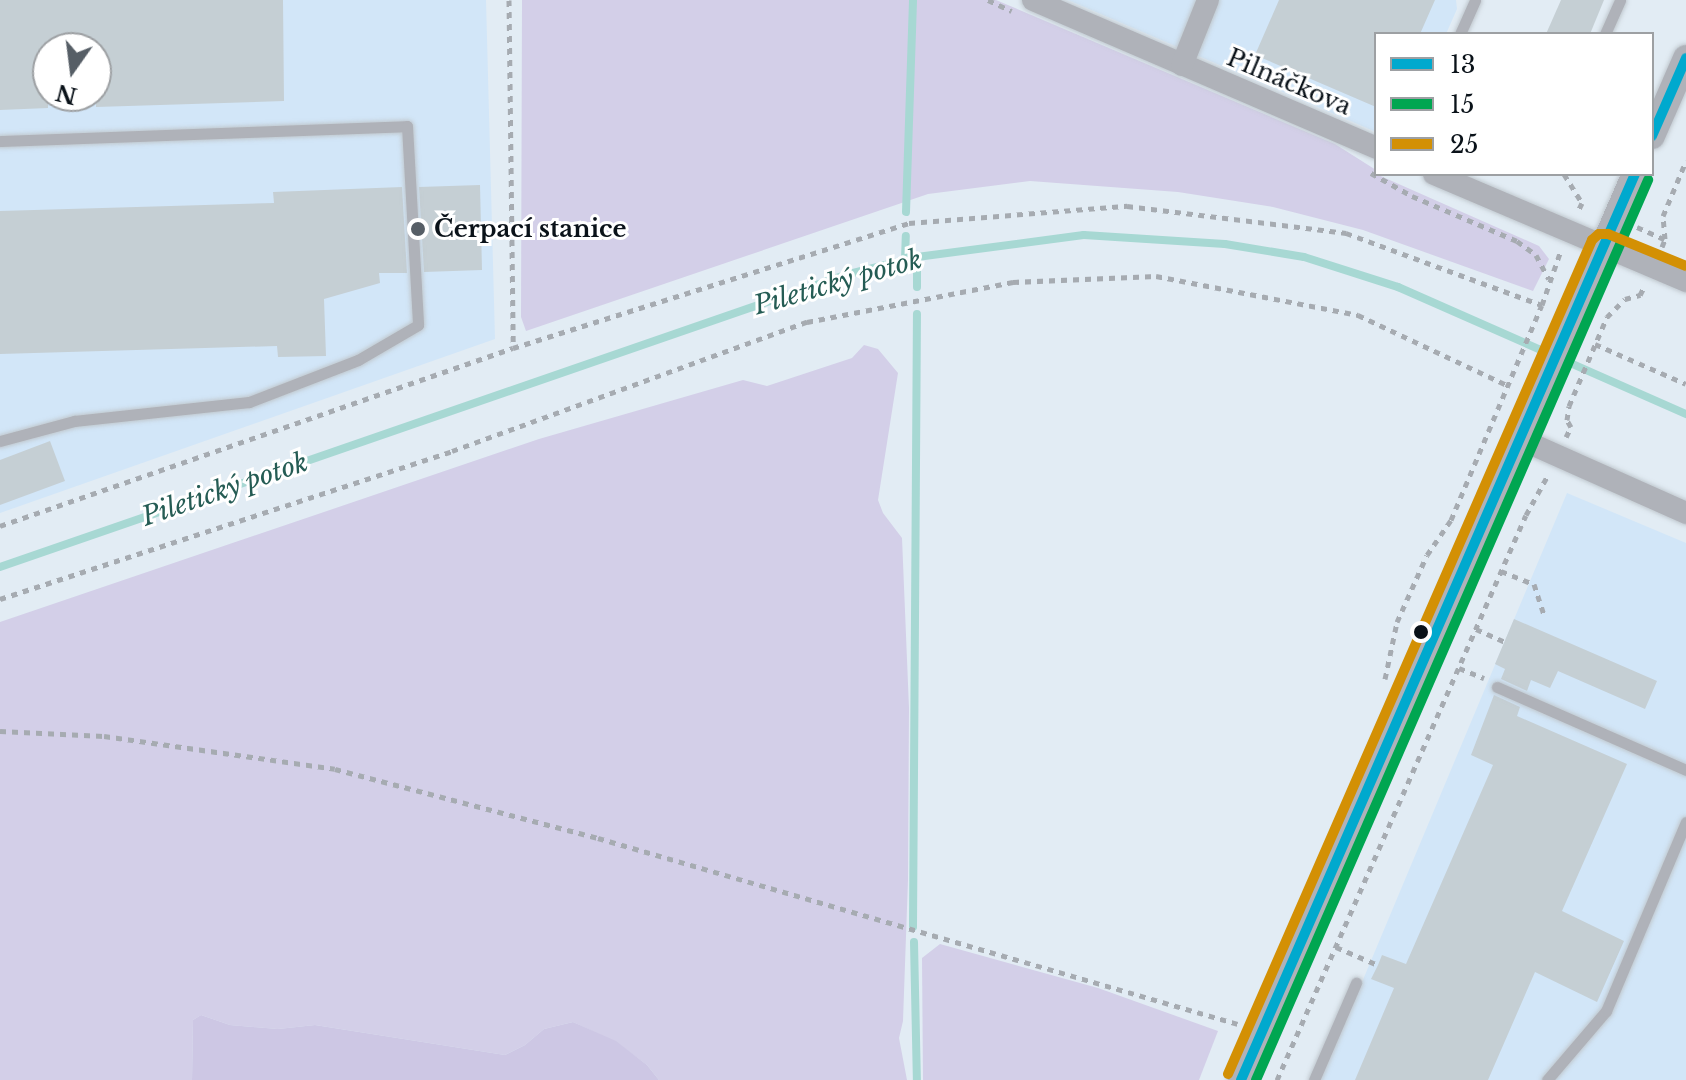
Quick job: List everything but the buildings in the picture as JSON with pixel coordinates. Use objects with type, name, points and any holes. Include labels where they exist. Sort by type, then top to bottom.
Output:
[{"type":"street","name":"Pilnáčkova","points":[[1033,0],[1374,147]]},
{"type":"street","points":[[1182,65],[1208,0]]},
{"type":"street","points":[[1654,131],[1686,58]]},
{"type":"street","points":[[1443,176],[1686,281]]},
{"type":"street","points":[[1241,1080],[1634,176]]},
{"type":"street","points":[[1520,439],[1686,513]]},
{"type":"lane","points":[[1461,32],[1475,0]]},
{"type":"lane","points":[[1606,32],[1620,0]]},
{"type":"lane","points":[[0,141],[407,126],[418,325],[358,360],[249,402],[74,421],[0,441]]},
{"type":"lane","points":[[1492,683],[1686,770]]},
{"type":"lane","points":[[1547,1080],[1606,1011],[1686,822]]},
{"type":"lane","points":[[1314,1080],[1356,983]]},
{"type":"path","points":[[509,0],[513,348]]},
{"type":"path","points":[[0,526],[513,348],[909,223],[1127,206],[1346,233],[1542,305],[1451,520],[1427,555],[1397,622],[1383,687]]},
{"type":"path","points":[[0,599],[452,451],[807,322],[1013,282],[1156,276],[1358,315],[1507,385]]},
{"type":"path","points":[[1574,395],[1602,330]]},
{"type":"path","points":[[1595,344],[1686,384]]},
{"type":"path","points":[[1277,1080],[1526,515]]},
{"type":"path","points":[[1501,571],[1534,584],[1544,614]]},
{"type":"path","points":[[1476,629],[1505,642]]},
{"type":"path","points":[[1459,668],[1492,683]]},
{"type":"path","points":[[0,731],[104,736],[335,769],[598,838],[1234,1023],[1260,1036]]},
{"type":"path","points":[[1336,947],[1378,965]]},
{"type":"path","points":[[1234,1023],[1241,1009]]},
{"type":"shaded area","points":[[0,0],[486,0],[495,339],[0,513]]},
{"type":"shaded area","points":[[522,0],[996,0],[1335,144],[1374,169],[1374,176],[1381,176],[1539,246],[1549,259],[1533,291],[1363,230],[1273,207],[1178,192],[1030,181],[928,194],[526,331],[521,317]]},
{"type":"shaded area","points":[[1068,0],[1456,0],[1457,9],[1447,32],[1374,32],[1374,131]]},
{"type":"shaded area","points":[[864,345],[878,349],[898,373],[878,500],[883,513],[902,538],[909,708],[908,880],[903,1021],[899,1038],[907,1080],[659,1080],[647,1065],[616,1042],[573,1022],[544,1029],[525,1045],[505,1055],[315,1025],[278,1029],[230,1025],[201,1015],[193,1020],[192,1080],[0,1080],[0,622],[539,439],[743,380],[767,386],[852,358]]},
{"type":"shaded area","points":[[1567,493],[1686,543],[1686,1080],[1321,1080]]},
{"type":"shaded area","points":[[940,944],[1098,988],[1218,1031],[1199,1080],[923,1080],[922,958]]},
{"type":"shaded area","points":[[201,1015],[230,1025],[278,1029],[315,1025],[505,1055],[525,1045],[544,1029],[573,1022],[616,1041],[647,1065],[659,1080],[192,1080],[193,1020]]},
{"type":"waterway","points":[[906,212],[913,0]]},
{"type":"waterway","name":"Piletický potok","points":[[0,567],[845,275],[917,257],[1084,235],[1225,244],[1304,257],[1398,287],[1686,414]]},
{"type":"waterway","points":[[905,259],[906,236]]},
{"type":"waterway","points":[[917,257],[917,287]]},
{"type":"waterway","points":[[913,927],[917,314]]},
{"type":"waterway","points":[[914,942],[917,1080]]},
{"type":"transit line","name":"13","points":[[1654,131],[1686,58]]},
{"type":"transit line","name":"13","points":[[1241,1080],[1634,176]]},
{"type":"transit line","name":"15","points":[[1256,1080],[1648,180]]},
{"type":"transit line","name":"25","points":[[1228,1074],[1592,240],[1599,234],[1608,234],[1686,266]]},
{"type":"place","name":"Čerpací stanice","points":[[418,229]]}]
